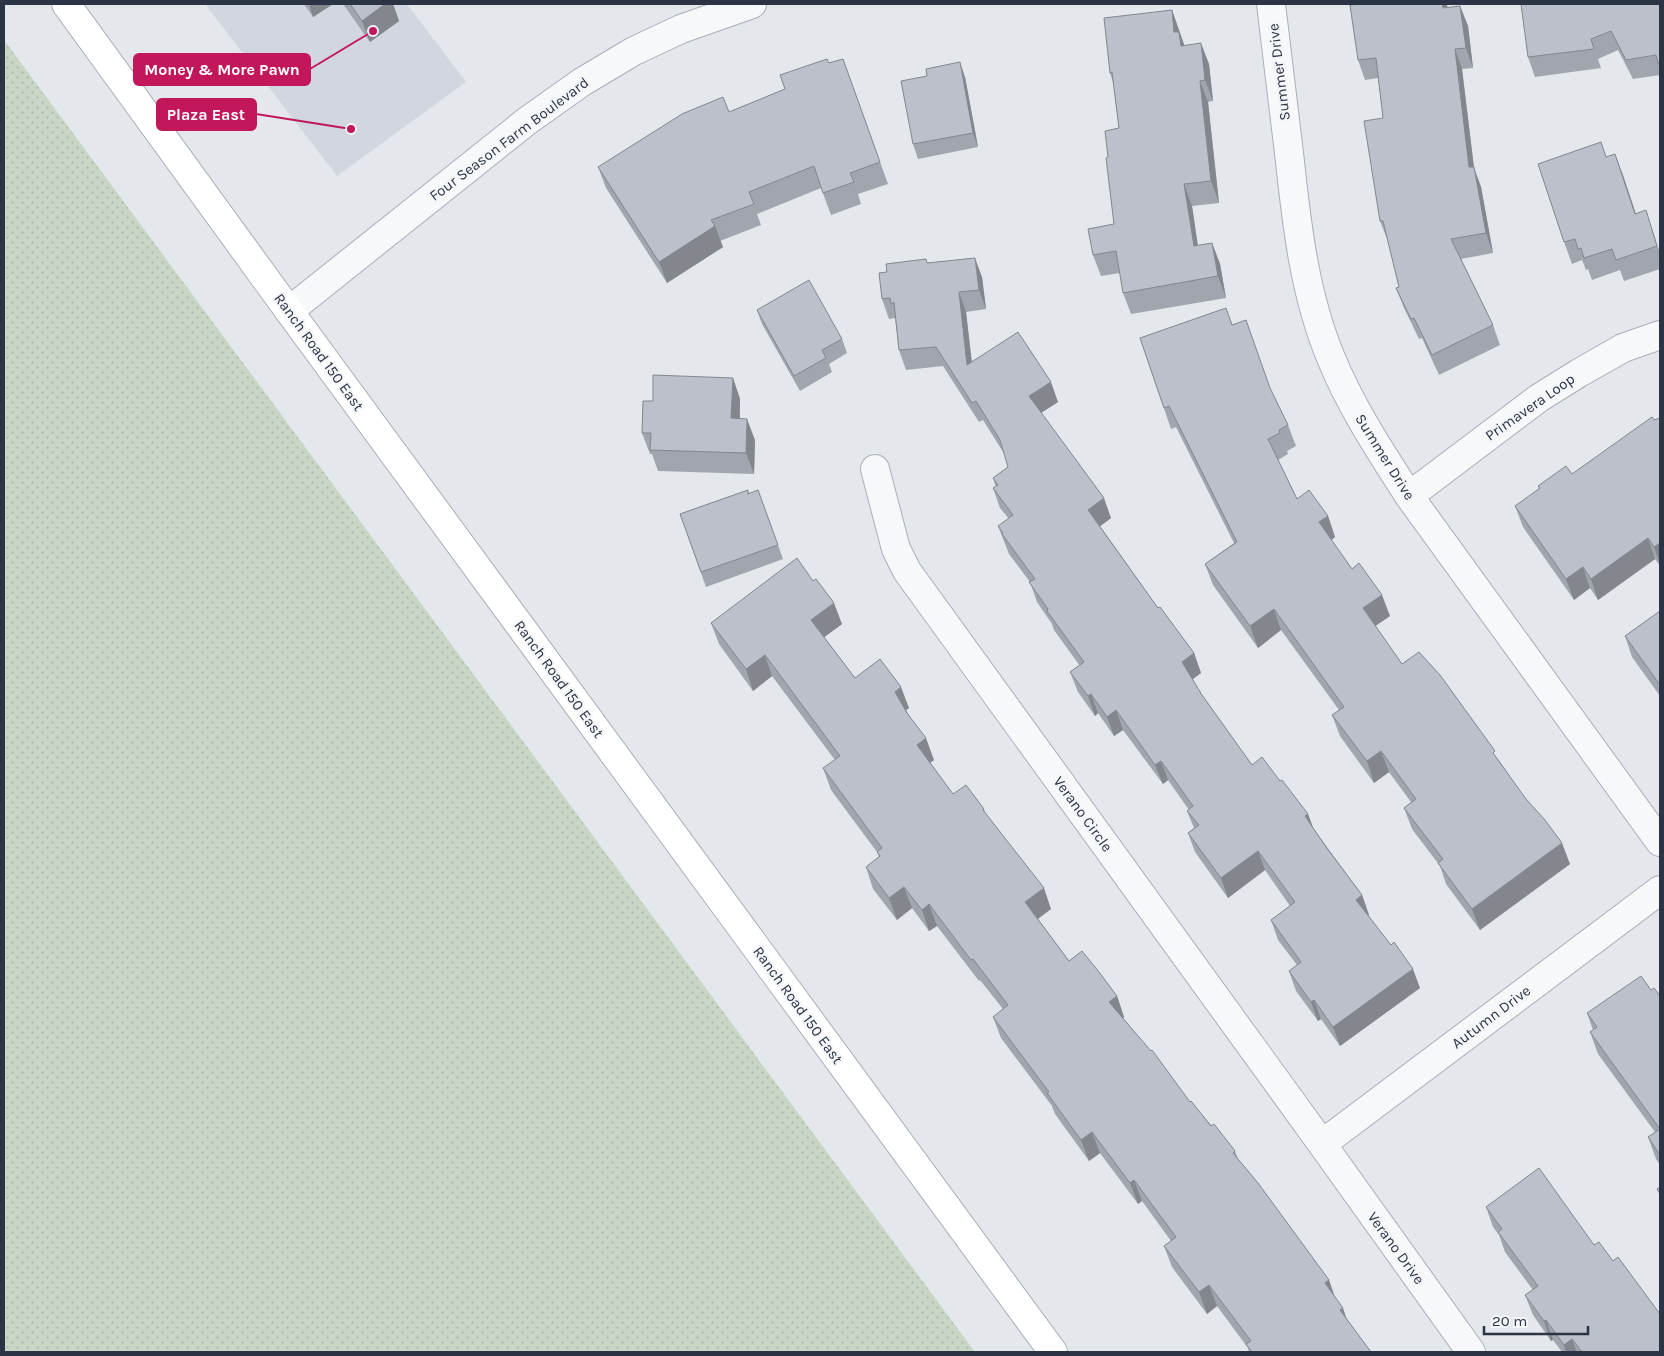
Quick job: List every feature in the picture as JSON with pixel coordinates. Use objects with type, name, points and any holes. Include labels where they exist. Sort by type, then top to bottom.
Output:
[{"type":"main road","name":"Ranch Road 150 East","points":[[66,4],[288,311],[1053,1352]]},
{"type":"street","name":"Four Season Farm Boulevard","points":[[288,311],[527,121],[582,82],[634,51],[674,32],[752,4]]},
{"type":"street","name":"Summer Drive","points":[[1271,4],[1301,248],[1314,307],[1330,356],[1349,399],[1371,438],[1409,496],[1660,842]]},
{"type":"street","name":"Primavera Loop","points":[[1409,496],[1539,398],[1623,348],[1660,335]]},
{"type":"street","name":"Verano Circle","points":[[875,469],[896,549],[907,572],[1322,1144]]},
{"type":"street","name":"Autumn Drive","points":[[1322,1144],[1660,890]]},
{"type":"street","name":"Verano Drive","points":[[1322,1144],[1471,1352]]},
{"type":"shaded area","points":[[205,4],[407,4],[466,82],[337,176]]},
{"type":"green space","points":[[4,40],[975,1352],[4,1352]]},
{"type":"building","points":[[350,4],[385,4],[362,21]]},
{"type":"building","points":[[1442,4],[1443,8],[1460,6],[1466,48],[1455,49],[1469,167],[1474,167],[1486,233],[1451,239],[1493,325],[1432,355],[1414,318],[1411,319],[1396,288],[1399,287],[1383,221],[1380,221],[1364,121],[1383,118],[1376,58],[1358,60],[1350,5]]},
{"type":"building","points":[[1521,4],[1660,4],[1660,63],[1658,63],[1656,55],[1626,60],[1611,31],[1591,39],[1594,49],[1528,57]]},
{"type":"building","points":[[1172,10],[1174,32],[1179,32],[1181,46],[1201,43],[1205,80],[1200,81],[1211,181],[1184,184],[1194,246],[1212,243],[1218,276],[1123,293],[1116,251],[1093,255],[1088,229],[1114,224],[1106,158],[1108,157],[1105,131],[1119,128],[1104,18]]},
{"type":"building","points":[[827,59],[829,63],[843,59],[880,162],[850,173],[854,182],[823,193],[814,166],[749,192],[754,204],[711,220],[715,226],[659,262],[598,167],[682,114],[723,97],[729,112],[785,89],[780,75]]},
{"type":"building","points":[[960,62],[973,133],[913,144],[901,81],[927,76],[926,69]]},
{"type":"building","points":[[1601,142],[1606,157],[1615,154],[1635,214],[1646,210],[1657,246],[1616,260],[1612,249],[1584,258],[1581,248],[1578,249],[1575,239],[1564,242],[1538,164]]},
{"type":"building","points":[[975,258],[979,290],[959,292],[967,365],[1018,332],[1051,382],[1029,396],[1104,498],[1088,510],[1158,608],[1160,607],[1194,653],[1182,662],[1202,695],[1252,765],[1262,757],[1280,781],[1282,780],[1308,814],[1305,816],[1326,847],[1362,895],[1356,900],[1391,945],[1394,942],[1413,969],[1333,1027],[1314,1000],[1311,1002],[1289,971],[1301,962],[1271,920],[1295,902],[1258,851],[1221,878],[1188,833],[1199,825],[1187,811],[1193,806],[1161,761],[1155,765],[1116,710],[1107,717],[1091,694],[1088,696],[1070,672],[1084,662],[1047,611],[1048,609],[1029,582],[1035,579],[998,526],[1013,515],[993,488],[998,485],[993,478],[1008,467],[1000,440],[976,401],[972,403],[936,347],[899,350],[894,302],[891,304],[890,298],[882,299],[879,273],[887,272],[886,264],[926,259],[927,263]]},
{"type":"building","points":[[809,280],[842,339],[822,350],[826,358],[794,376],[757,310]]},
{"type":"building","points":[[1226,308],[1232,325],[1246,320],[1270,388],[1288,425],[1279,430],[1280,433],[1268,439],[1297,499],[1309,490],[1328,516],[1319,522],[1352,569],[1359,563],[1382,595],[1363,608],[1402,664],[1419,652],[1440,675],[1495,751],[1493,753],[1526,799],[1562,843],[1472,909],[1438,863],[1443,859],[1404,808],[1416,799],[1381,751],[1367,761],[1332,715],[1344,707],[1274,609],[1250,626],[1205,564],[1237,542],[1169,406],[1164,408],[1140,338]]},
{"type":"building","points":[[653,375],[733,378],[731,418],[747,419],[746,453],[650,450],[651,433],[642,433],[643,401],[653,401]]},
{"type":"building","points":[[1652,417],[1654,420],[1660,418],[1660,543],[1654,547],[1648,538],[1591,579],[1583,567],[1566,579],[1515,506],[1540,488],[1538,486],[1566,466],[1572,474]]},
{"type":"building","points":[[748,490],[748,494],[758,490],[778,545],[701,572],[680,514]]},
{"type":"building","points":[[797,558],[813,581],[816,579],[834,603],[811,620],[855,678],[880,659],[901,687],[895,692],[907,713],[926,738],[917,745],[953,794],[966,785],[983,810],[1044,888],[1025,902],[1069,961],[1082,951],[1099,972],[1117,996],[1109,1002],[1152,1050],[1190,1102],[1211,1126],[1214,1124],[1235,1151],[1233,1153],[1258,1183],[1329,1280],[1325,1283],[1343,1308],[1340,1310],[1371,1352],[1252,1352],[1246,1344],[1251,1341],[1209,1285],[1199,1292],[1164,1246],[1176,1237],[1134,1180],[1130,1183],[1092,1132],[1081,1140],[1047,1093],[1049,1092],[993,1017],[1008,1005],[973,959],[971,960],[929,904],[922,910],[904,887],[889,898],[866,867],[880,856],[877,852],[882,848],[823,768],[840,756],[765,655],[746,669],[711,623]]},
{"type":"building","points":[[1660,611],[1660,685],[1625,636]]},
{"type":"building","points":[[1641,976],[1651,990],[1654,988],[1660,996],[1660,1129],[1590,1032],[1597,1027],[1587,1013]]},
{"type":"building","points":[[1660,1129],[1660,1155],[1648,1137]]},
{"type":"building","points":[[1539,1168],[1594,1245],[1599,1242],[1613,1261],[1618,1257],[1660,1314],[1660,1352],[1582,1352],[1572,1339],[1564,1345],[1525,1295],[1538,1286],[1498,1232],[1502,1229],[1486,1207]]},
{"type":"place","name":"Money & More Pawn","points":[[373,31]]},
{"type":"place","name":"Plaza East","points":[[351,129]]}]
